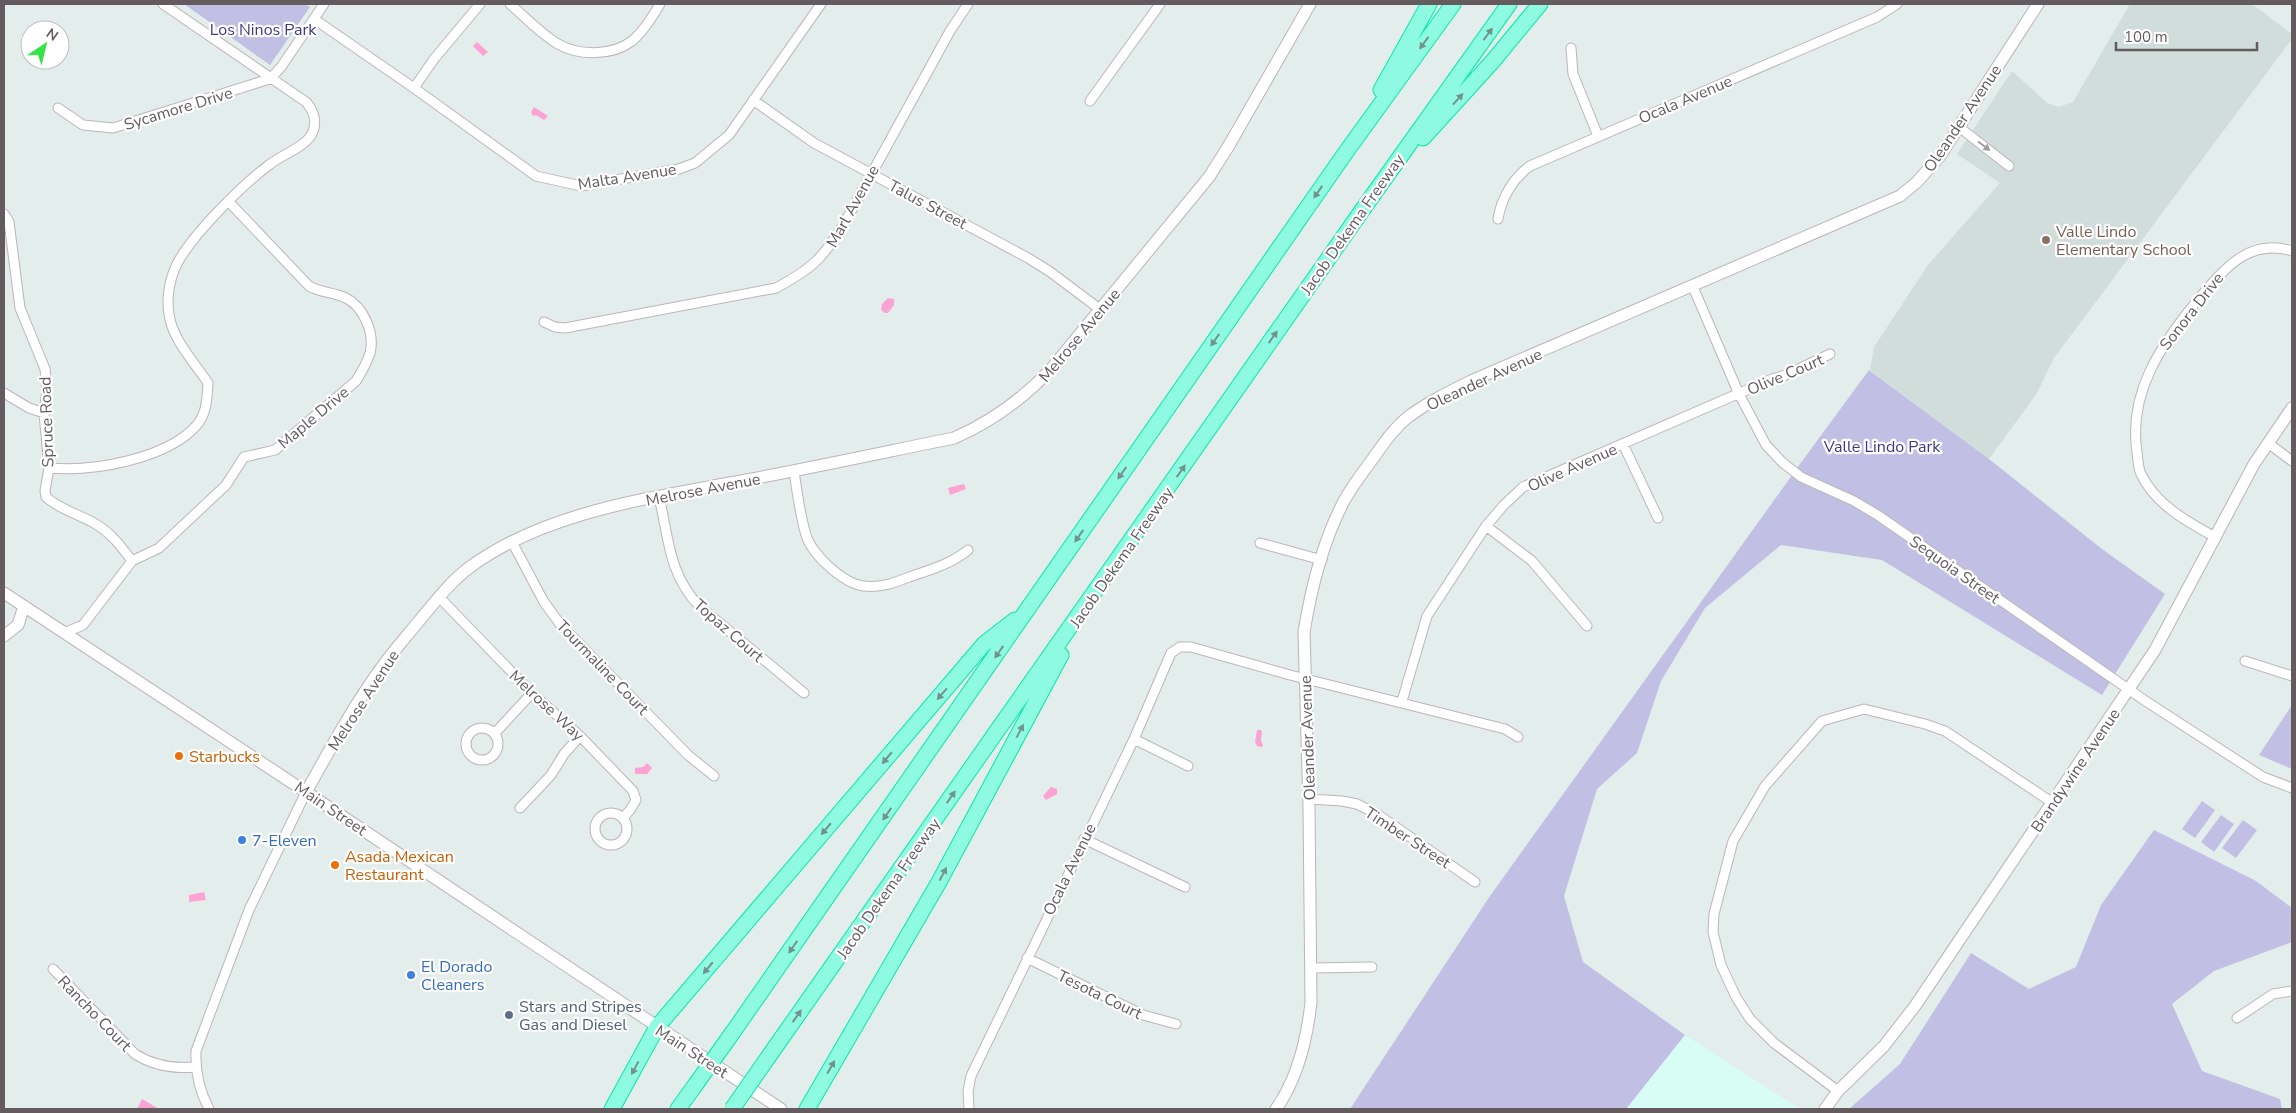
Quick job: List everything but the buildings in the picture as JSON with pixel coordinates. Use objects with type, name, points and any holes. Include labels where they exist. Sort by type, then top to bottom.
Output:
[{"type":"highway","points":[[1346,152],[1429,4]]},
{"type":"highway","points":[[678,1109],[1027,612],[1346,152],[1453,4]]},
{"type":"highway","name":"Jacob Dekema Freeway","points":[[732,1109],[1509,4]]},
{"type":"highway","points":[[1368,202],[1493,61],[1540,4]]},
{"type":"highway","points":[[806,1109],[939,882],[1092,597]]},
{"type":"highway","points":[[612,1109],[657,1027],[984,644],[1027,612]]},
{"type":"street","points":[[49,468],[91,467],[134,458],[170,447],[197,426],[204,414],[208,383],[172,330],[168,312],[169,288],[178,262],[228,201],[269,165],[306,141],[313,132],[315,121],[310,106],[163,4]]},
{"type":"street","points":[[271,78],[281,67],[324,4]]},
{"type":"street","points":[[414,88],[434,59],[480,4]]},
{"type":"street","points":[[510,4],[556,42],[575,50],[593,52],[611,50],[633,40],[660,4]]},
{"type":"street","name":"Malta Avenue","points":[[314,19],[536,176],[581,186],[679,169],[696,163],[728,134],[821,4]]},
{"type":"street","name":"Marl Avenue","points":[[544,322],[565,328],[776,288],[807,271],[829,249],[959,14],[968,4]]},
{"type":"street","points":[[1090,102],[1160,4]]},
{"type":"street","name":"Melrose Avenue","points":[[209,1109],[199,1091],[195,1067],[196,1051],[249,910],[306,792],[342,728],[382,667],[452,582],[472,566],[512,542],[537,529],[564,519],[659,497],[954,438],[982,426],[1010,408],[1034,387],[1101,310],[1214,170],[1310,4]]},
{"type":"street","name":"Ocala Avenue","points":[[1498,219],[1501,202],[1523,171],[1598,136],[1877,17],[1897,4]]},
{"type":"street","name":"Oleander Avenue","points":[[1276,1109],[1289,1087],[1304,1045],[1309,1020],[1312,968],[1304,632],[1308,606],[1322,560],[1344,500],[1391,434],[1406,418],[1428,402],[1471,381],[1693,287],[1900,196],[1917,182],[1940,156],[2038,4]]},
{"type":"street","points":[[1571,48],[1574,74],[1598,136]]},
{"type":"street","name":"Sycamore Drive","points":[[58,108],[83,125],[113,128],[214,98],[271,78]]},
{"type":"street","name":"Talus Street","points":[[753,100],[814,143],[1050,271],[1101,310]]},
{"type":"street","points":[[1959,127],[2010,166]]},
{"type":"street","name":"Maple Drive","points":[[64,633],[84,625],[132,561],[158,548],[213,498],[226,485],[244,457],[275,450],[343,392],[359,376],[370,352],[368,325],[363,313],[347,299],[324,293],[309,286],[228,201]]},
{"type":"street","name":"Spruce Road","points":[[4,214],[9,222],[20,308],[45,369],[47,390],[44,413],[49,468],[45,491],[46,497],[57,505],[95,524],[115,538],[132,561]]},
{"type":"street","name":"Sonora Drive","points":[[2215,537],[2171,511],[2151,491],[2140,472],[2136,442],[2136,415],[2145,382],[2154,359],[2181,319],[2226,267],[2252,251],[2274,247],[2292,250]]},
{"type":"street","name":"Sequoia Street","points":[[1693,287],[1739,394],[1759,435],[1775,456],[1791,470],[1801,477],[1854,501],[1879,516],[2129,691],[2263,777],[2292,788]]},
{"type":"street","name":"Olive Court","points":[[1739,394],[1772,379],[1786,376],[1830,354]]},
{"type":"street","points":[[4,393],[29,408],[44,413]]},
{"type":"street","name":"Olive Avenue","points":[[1402,701],[1427,616],[1486,526],[1504,505],[1523,488],[1739,394]]},
{"type":"street","name":"Brandywine Avenue","points":[[1824,1109],[1838,1091],[1884,1046],[1915,1006],[2129,691],[2169,626],[2215,537],[2268,443],[2292,408]]},
{"type":"street","points":[[2268,443],[2292,460]]},
{"type":"street","points":[[1623,444],[1658,518]]},
{"type":"street","points":[[794,471],[806,537],[817,556],[836,572],[862,586],[884,586],[891,584],[957,559],[968,550]]},
{"type":"street","name":"Topaz Court","points":[[659,497],[672,564],[687,594],[804,693]]},
{"type":"street","points":[[1486,526],[1532,561],[1587,626]]},
{"type":"street","name":"Tourmaline Court","points":[[512,542],[544,602],[560,624],[688,755],[714,776]]},
{"type":"street","points":[[1260,542],[1322,560]]},
{"type":"street","name":"Main Street","points":[[4,593],[781,1109]]},
{"type":"street","name":"Melrose Way","points":[[439,597],[633,791],[636,800],[622,818]]},
{"type":"street","points":[[4,636],[18,625],[24,606]]},
{"type":"street","name":"Ocala Avenue","points":[[969,1108],[968,1090],[971,1076],[1134,739],[1171,653],[1180,647],[1192,647],[1306,679]]},
{"type":"street","points":[[2245,661],[2292,676]]},
{"type":"street","points":[[1306,679],[1402,701],[1505,729],[1518,737]]},
{"type":"street","points":[[495,733],[532,692]]},
{"type":"street","points":[[1838,1091],[1774,1043],[1750,1019],[1736,997],[1721,965],[1713,932],[1714,914],[1733,841],[1765,786],[1822,721],[1864,709],[1925,724],[1945,732],[2053,803]]},
{"type":"street","points":[[520,808],[551,775],[564,754],[580,736]]},
{"type":"street","points":[[1134,739],[1188,766]]},
{"type":"street","name":"Timber Street","points":[[1309,799],[1357,804],[1377,814],[1475,882]]},
{"type":"street","points":[[1084,839],[1185,887]]},
{"type":"street","name":"Tesota Court","points":[[1027,958],[1143,1015],[1176,1024]]},
{"type":"street","points":[[1312,968],[1372,967]]},
{"type":"street","name":"Rancho Court","points":[[53,969],[135,1054],[146,1061],[169,1067],[195,1067]]},
{"type":"street","points":[[2237,1018],[2273,994],[2292,990]]},
{"type":"shaded area","name":"Valle Lindo Elementary School","points":[[2130,4],[2252,4],[2292,34],[2292,39],[2054,358],[2037,393],[1989,459],[1870,370],[1874,347],[1928,265],[2000,183],[1957,154],[2012,71],[2047,103],[2059,107],[2073,102]]},
{"type":"shaded area","points":[[477,42],[488,52],[483,56],[473,46]]},
{"type":"shaded area","points":[[534,107],[548,116],[544,120],[536,115],[533,116],[531,112]]},
{"type":"shaded area","points":[[888,298],[894,299],[894,305],[888,313],[885,313],[881,310],[882,304]]},
{"type":"shaded area","points":[[964,484],[966,489],[950,495],[948,488]]},
{"type":"shaded area","points":[[1257,730],[1262,732],[1261,740],[1263,746],[1261,747],[1257,746],[1255,742]]},
{"type":"shaded area","points":[[647,763],[652,768],[647,774],[635,774],[635,768],[643,767]]},
{"type":"shaded area","points":[[1051,787],[1057,789],[1057,794],[1046,800],[1043,796]]},
{"type":"shaded area","points":[[204,892],[206,900],[189,902],[189,895]]},
{"type":"shaded area","points":[[1685,1035],[1800,1109],[1626,1109]]},
{"type":"shaded area","points":[[142,1099],[159,1109],[137,1109]]},
{"type":"green space","name":"Los Ninos Park","points":[[184,4],[305,4],[310,7],[270,65]]},
{"type":"green space","name":"Valle Lindo Park","points":[[1869,370],[1989,459],[2102,549],[2165,594],[2102,695],[1882,560],[1781,545],[1705,608],[1661,681],[1637,753],[1597,789],[1564,896],[1583,962],[1685,1035],[1626,1109],[1350,1109],[1490,896]]},
{"type":"green space","points":[[2292,705],[2292,769],[2259,755]]},
{"type":"green space","points":[[2202,801],[2215,810],[2195,838],[2182,829]]},
{"type":"green space","points":[[2221,815],[2234,824],[2214,852],[2201,842]]},
{"type":"green space","points":[[2243,820],[2257,830],[2236,858],[2222,848]]},
{"type":"green space","points":[[2154,830],[2256,881],[2292,908],[2292,942],[2214,971],[2172,1004],[2202,1071],[2280,1099],[2282,1109],[1849,1109],[1900,1064],[1971,953],[2029,989],[2076,967],[2101,905]]},
{"type":"place","name":"Valle Lindo Elementary School","points":[[2046,240]]},
{"type":"place","name":"Starbucks","points":[[179,756]]},
{"type":"place","name":"7-Eleven","points":[[242,840]]},
{"type":"place","name":"Asada Mexican Restaurant","points":[[335,865]]},
{"type":"place","name":"El Dorado Cleaners","points":[[411,975]]},
{"type":"place","name":"Stars and Stripes Gas and Diesel","points":[[509,1015]]}]
